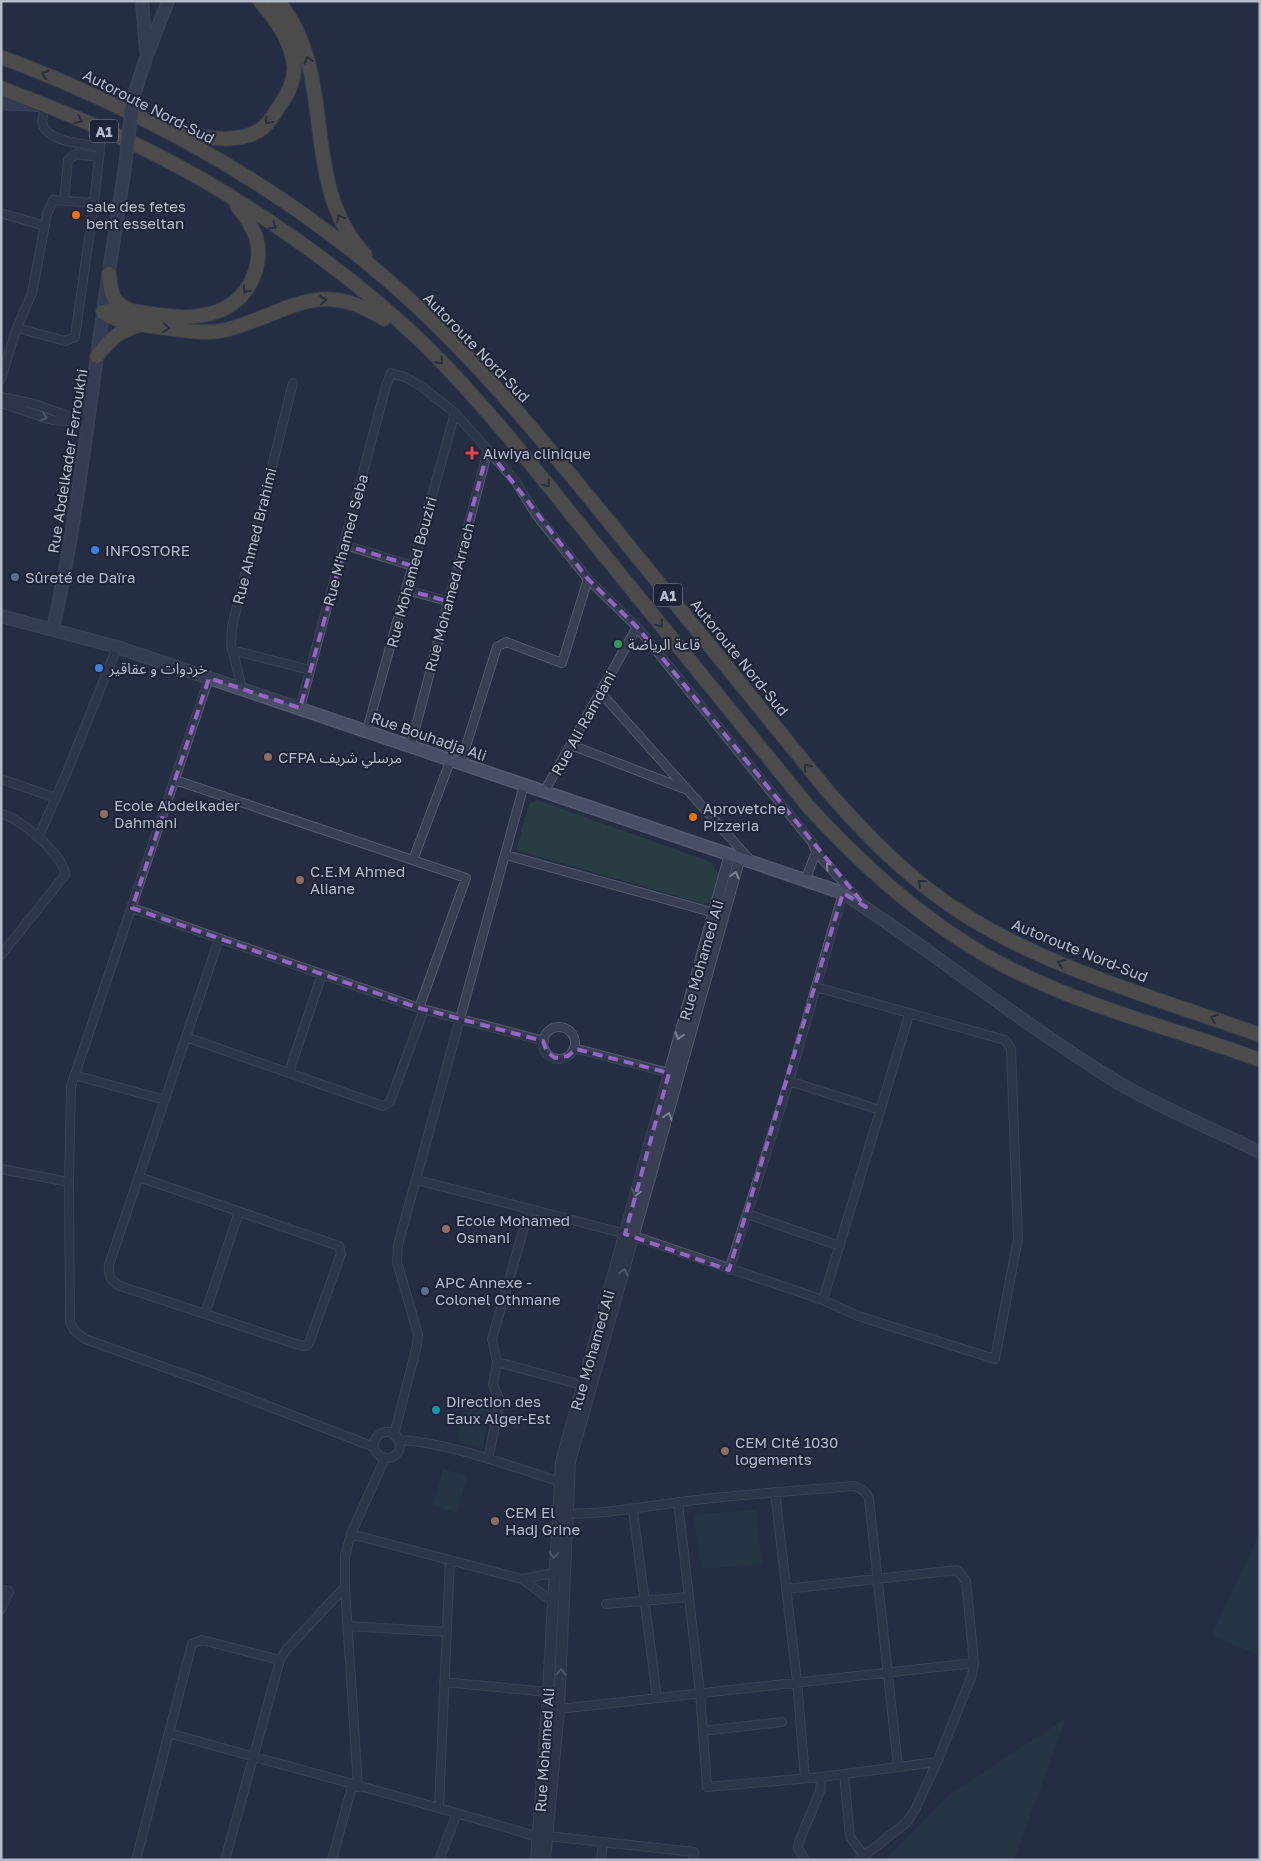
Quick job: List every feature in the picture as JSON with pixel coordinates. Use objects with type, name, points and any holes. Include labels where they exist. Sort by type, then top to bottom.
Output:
[{"type":"highway","points":[[106,100],[170,127],[207,138],[239,136],[266,125],[291,86],[294,67],[290,49],[282,31],[260,1]]},
{"type":"highway","points":[[278,1],[299,35],[313,78],[323,160],[332,203],[350,236],[391,283]]},
{"type":"highway","name":"Autoroute Nord-Sud","points":[[1,57],[106,100],[202,150],[266,189],[334,238],[391,283],[449,339],[519,412],[830,794],[896,862],[961,913],[1033,952],[1260,1035]]},
{"type":"highway","name":"A1","points":[[1,88],[45,105],[154,153],[203,181],[260,217],[329,266],[356,286],[426,346],[507,434],[807,805],[844,845],[884,883],[957,937],[1011,968],[1061,991],[1260,1060]]},
{"type":"highway","points":[[103,312],[111,310],[133,311],[179,317],[219,313],[232,305],[251,284],[259,257],[256,234],[236,205],[203,181]]},
{"type":"highway","points":[[109,274],[111,295],[114,301],[119,306],[133,311]]},
{"type":"highway","points":[[103,312],[110,318],[142,325],[192,331],[229,329],[292,304],[328,298],[354,302],[370,310],[426,346]]},
{"type":"highway","points":[[97,356],[107,343],[120,333],[142,325]]},
{"type":"main road","points":[[142,1],[147,55]]},
{"type":"main road","name":"Rue Abdelkader Ferroukhi","points":[[53,629],[64,577],[89,423],[133,98],[168,1]]},
{"type":"main road","points":[[1,103],[45,105]]},
{"type":"main road","name":"Rue Bouhadja Ali","points":[[1,616],[117,647],[242,688],[544,792],[806,878],[843,893],[866,907],[1058,1044],[1116,1081],[1260,1152]]},
{"type":"street","points":[[45,105],[42,122],[47,132],[59,138],[100,147]]},
{"type":"street","points":[[17,328],[65,342],[75,337],[94,203],[102,130]]},
{"type":"street","points":[[64,201],[68,160],[76,154],[99,158]]},
{"type":"street","points":[[1,379],[17,328],[32,293],[45,226],[53,200],[94,203]]},
{"type":"street","points":[[1,213],[45,226]]},
{"type":"street","name":"Rue M'hamed Seba","points":[[300,708],[391,373],[405,377],[422,387],[455,413]]},
{"type":"street","name":"Rue Ahmed Brahimi","points":[[242,688],[232,650],[232,627],[292,384]]},
{"type":"street","points":[[1,397],[9,397],[47,408],[89,423]]},
{"type":"street","points":[[1,403],[52,420],[89,423]]},
{"type":"street","points":[[455,413],[516,482],[537,516],[588,579],[637,627],[812,842],[816,852],[866,907]]},
{"type":"street","name":"Rue Mohamed Bouziri","points":[[367,730],[455,413]]},
{"type":"street","name":"Rue Mohamed Arrach","points":[[411,745],[447,601],[488,450]]},
{"type":"street","points":[[345,544],[413,566]]},
{"type":"street","points":[[413,860],[456,761],[497,647],[506,642],[562,663],[588,579]]},
{"type":"street","points":[[407,590],[447,601]]},
{"type":"street","name":"Rue Ali Ramdani","points":[[544,792],[637,627]]},
{"type":"street","points":[[38,836],[56,798],[117,647]]},
{"type":"street","points":[[232,650],[310,670]]},
{"type":"street","points":[[209,678],[74,1075],[70,1101],[70,1322],[74,1330],[85,1339],[212,1384],[374,1447],[378,1454],[385,1458]]},
{"type":"street","points":[[545,1860],[543,1836],[559,1709],[567,1514],[563,1483],[629,1235],[740,857],[687,790],[600,692]]},
{"type":"street","points":[[570,745],[687,790]]},
{"type":"street","points":[[1,779],[56,798]]},
{"type":"street","points":[[175,780],[466,878],[390,1102],[386,1105],[186,1037]]},
{"type":"street","points":[[332,1860],[355,1786],[345,1587],[346,1556],[351,1534],[385,1458],[397,1453],[396,1437],[417,1345],[418,1334],[396,1253],[524,785]]},
{"type":"street","points":[[1,814],[38,836],[63,865],[65,875],[1,955]]},
{"type":"street","points":[[806,878],[816,852]]},
{"type":"street","points":[[506,855],[714,913]]},
{"type":"street","name":"Rue Mohamed Ali","points":[[536,1860],[543,1836],[553,1573],[563,1483],[561,1462],[582,1385],[629,1235],[669,1073],[714,913],[740,857]]},
{"type":"street","points":[[729,1270],[789,1081],[843,893]]},
{"type":"street","points":[[132,908],[421,1008],[544,1041]]},
{"type":"street","points":[[139,1177],[335,1243],[339,1246],[341,1254],[309,1343],[305,1346],[120,1286],[111,1281],[108,1274],[109,1265],[219,939]]},
{"type":"street","points":[[289,1072],[322,974]]},
{"type":"street","points":[[416,1180],[629,1235],[729,1270],[824,1300],[858,1316],[995,1359],[1018,1238],[1010,1049],[1004,1040],[952,1024],[909,1015],[816,987]]},
{"type":"street","points":[[824,1300],[909,1015]]},
{"type":"street","points":[[553,1028],[564,1028],[574,1038],[574,1048],[568,1056],[555,1058],[547,1052],[544,1041],[549,1031],[553,1028]]},
{"type":"street","points":[[574,1048],[669,1073]]},
{"type":"street","points":[[74,1075],[165,1100]]},
{"type":"street","points":[[789,1081],[880,1110]]},
{"type":"street","points":[[1,1169],[69,1182]]},
{"type":"street","points":[[488,1459],[500,1401],[493,1385],[497,1362],[492,1339],[529,1210]]},
{"type":"street","points":[[205,1314],[239,1212]]},
{"type":"street","points":[[747,1214],[840,1246]]},
{"type":"street","points":[[497,1362],[582,1385]]},
{"type":"street","points":[[374,1447],[376,1438],[380,1434],[396,1437],[488,1459],[563,1483]]},
{"type":"street","points":[[567,1514],[633,1510],[678,1502],[854,1486],[866,1493],[889,1672],[898,1767]]},
{"type":"street","points":[[775,1492],[797,1681],[805,1778]]},
{"type":"street","points":[[678,1502],[700,1693],[707,1787],[844,1774],[937,1762]]},
{"type":"street","points":[[633,1510],[657,1698]]},
{"type":"street","points":[[351,1534],[522,1579],[552,1601],[564,1592]]},
{"type":"street","points":[[439,1807],[450,1560]]},
{"type":"street","points":[[786,1589],[957,1570],[966,1580],[974,1663],[972,1675],[937,1762],[915,1810],[907,1822],[862,1858],[850,1837],[844,1774]]},
{"type":"street","points":[[522,1579],[553,1573],[564,1580]]},
{"type":"street","points":[[225,1860],[280,1660],[286,1650],[345,1587]]},
{"type":"street","points":[[1,1590],[9,1591],[1,1609]]},
{"type":"street","points":[[606,1604],[689,1597]]},
{"type":"street","points":[[348,1626],[447,1632]]},
{"type":"street","points":[[136,1860],[192,1644],[202,1640],[280,1660]]},
{"type":"street","points":[[559,1709],[797,1681],[974,1663]]},
{"type":"street","points":[[444,1682],[548,1692]]},
{"type":"street","points":[[703,1731],[782,1722]]},
{"type":"street","points":[[169,1733],[355,1786],[543,1836],[694,1852],[693,1860]]},
{"type":"street","points":[[805,1860],[798,1848],[799,1842],[820,1791],[821,1776]]},
{"type":"street","points":[[439,1860],[457,1813]]},
{"type":"street","points":[[601,1860],[603,1842]]},
{"type":"highlighted area","points":[[488,450],[588,579],[637,627],[866,907],[843,893],[729,1270],[625,1234],[669,1073],[576,1049],[568,1056],[555,1058],[547,1052],[543,1041],[419,1008],[132,908],[209,678],[300,708],[345,545],[413,566],[407,590],[447,601]]},
{"type":"shaded area","points":[[537,800],[711,862],[719,874],[714,894],[707,904],[701,903],[516,850],[529,804]]},
{"type":"shaded area","points":[[468,1393],[493,1399],[482,1448],[457,1441]]},
{"type":"shaded area","points":[[443,1469],[467,1476],[457,1513],[433,1506]]},
{"type":"shaded area","points":[[756,1509],[762,1564],[701,1569],[694,1515]]},
{"type":"shaded area","points":[[1260,1532],[1260,1656],[1212,1635]]},
{"type":"shaded area","points":[[1066,1718],[1014,1860],[885,1860],[948,1796]]},
{"type":"place","name":"sale des fetes bent esseltan","points":[[76,215]]},
{"type":"place","name":"Alwiya clinique","points":[[472,453]]},
{"type":"place","name":"INFOSTORE","points":[[95,550]]},
{"type":"place","name":"Sûreté de Daïra","points":[[15,577]]},
{"type":"place","name":"قاعة الرياضة","points":[[618,644]]},
{"type":"place","name":"خردوات و عقاقير","points":[[99,668]]},
{"type":"place","name":"CFPA مرسلي شريف","points":[[268,757]]},
{"type":"place","name":"Ecole Abdelkader Dahmani","points":[[104,814]]},
{"type":"place","name":"Aprovetche Pizzeria","points":[[693,817]]},
{"type":"place","name":"C.E.M Ahmed Aliane","points":[[300,880]]},
{"type":"place","name":"Ecole Mohamed Osmani","points":[[446,1229]]},
{"type":"place","name":"APC Annexe - Colonel Othmane","points":[[425,1291]]},
{"type":"place","name":"Direction des Eaux Alger-Est","points":[[436,1410]]},
{"type":"place","name":"CEM Cité 1030 logements","points":[[725,1451]]},
{"type":"place","name":"CEM El Hadj Grine","points":[[495,1521]]}]
